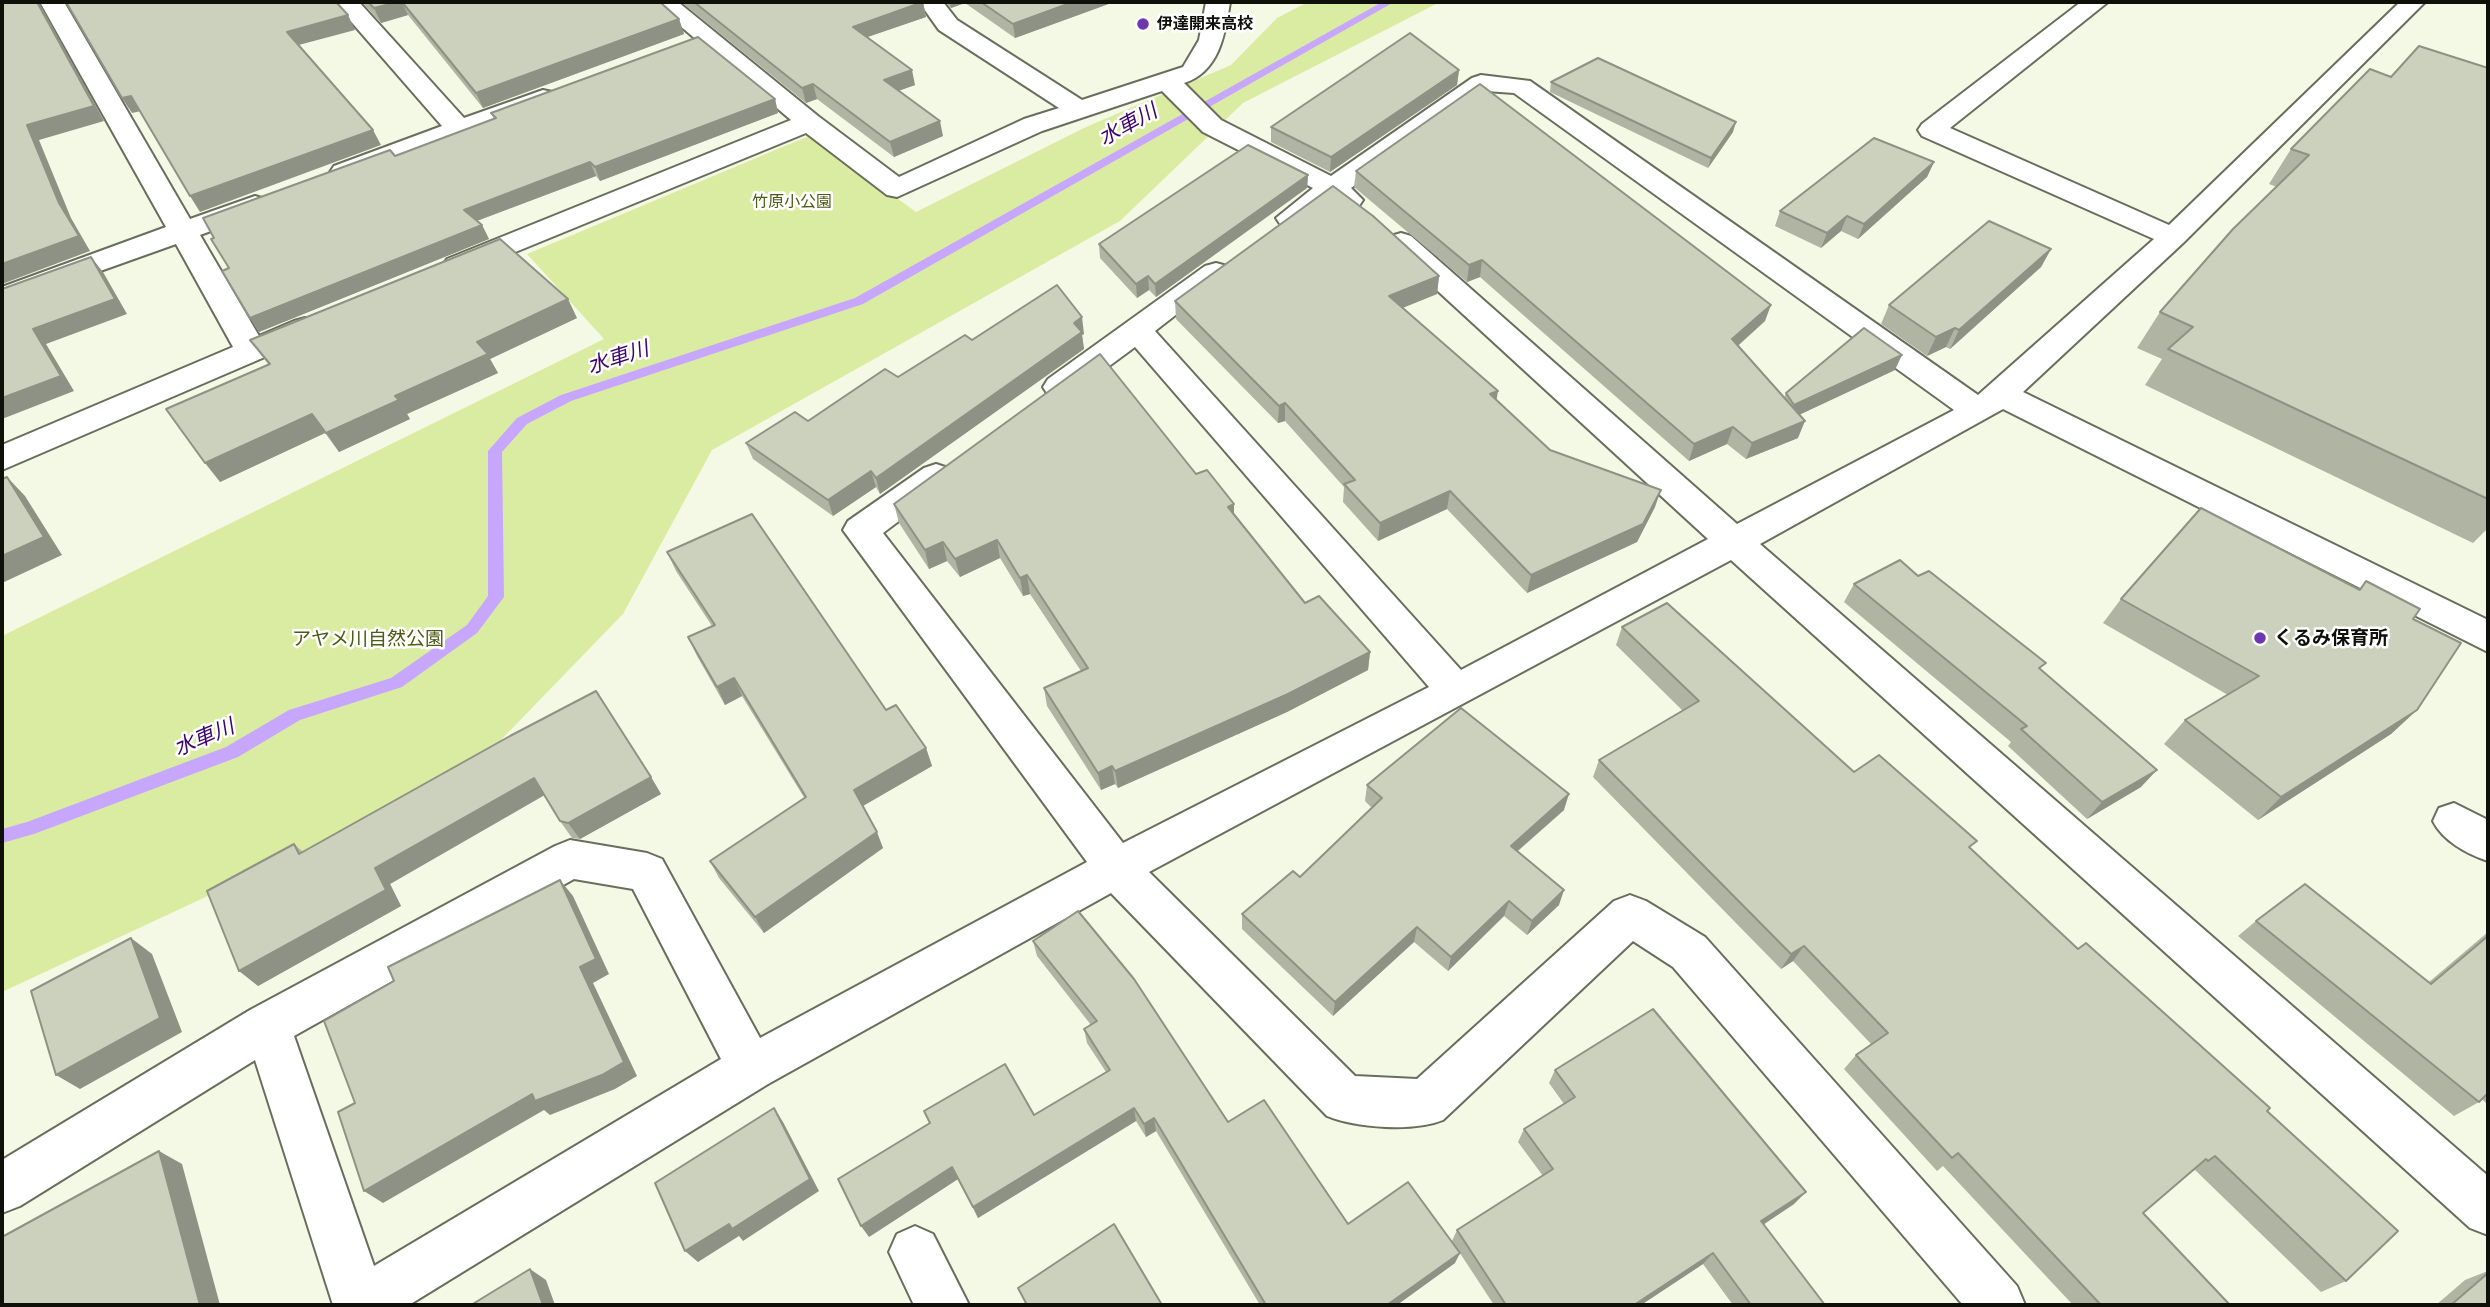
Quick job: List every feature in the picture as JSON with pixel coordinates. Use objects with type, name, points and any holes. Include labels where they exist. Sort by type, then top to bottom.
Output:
[{"type":"street","points":[[52,2],[185,230],[251,350]]},
{"type":"street","points":[[346,2],[458,129]]},
{"type":"street","points":[[664,2],[809,122],[897,189],[1033,125],[1165,79],[1193,72],[1211,40],[1218,2]]},
{"type":"street","points":[[931,2],[948,25],[1080,110]]},
{"type":"street","points":[[2096,2],[1931,130],[2173,237]]},
{"type":"street","points":[[267,1026],[361,1305],[751,1068],[1116,868],[1456,691],[1990,402],[2173,237],[2413,2]]},
{"type":"street","points":[[680,47],[706,37]]},
{"type":"street","points":[[1165,79],[1212,126],[1332,187],[1378,222],[1733,541],[2488,1210]]},
{"type":"street","points":[[1037,402],[1480,83],[1521,86],[1990,402],[2488,637]]},
{"type":"street","points":[[315,182],[563,90]]},
{"type":"street","points":[[429,277],[809,122]]},
{"type":"street","points":[[2,297],[276,197]]},
{"type":"street","points":[[2,458],[327,319]]},
{"type":"street","points":[[1137,330],[1456,691]]},
{"type":"street","points":[[960,458],[861,530],[1116,868],[1344,1099],[1426,1103],[1630,915],[1689,951],[1998,1305]]},
{"type":"street","points":[[2454,821],[2488,843]]},
{"type":"street","points":[[2,1188],[267,1026],[570,859],[647,872],[751,1068]]},
{"type":"street","points":[[915,1252],[942,1305]]},
{"type":"green space","name":"アヤメ川自然公園","points":[[1308,2],[1440,2],[1243,103],[1120,221],[712,450],[623,614],[467,775],[2,992],[2,636],[604,339],[527,254],[811,135],[916,212],[1086,127],[1231,65],[1277,18]]},
{"type":"building","points":[[2,2],[37,2],[94,106],[27,125],[59,203],[79,236],[2,264]]},
{"type":"building","points":[[66,2],[336,2],[348,15],[287,32],[373,130],[190,196],[131,96],[122,98]]},
{"type":"building","points":[[368,2],[398,2],[374,8]]},
{"type":"building","points":[[402,2],[660,2],[679,19],[476,93]]},
{"type":"building","points":[[694,2],[923,2],[853,27],[912,70],[884,80],[940,121],[890,142],[813,84],[802,88]]},
{"type":"building","points":[[981,2],[1073,2],[1013,24]]},
{"type":"building","points":[[1410,33],[1459,70],[1331,157],[1271,127]]},
{"type":"building","points":[[698,37],[775,99],[595,167],[590,162],[464,210],[482,225],[250,318],[222,271],[229,268],[211,239],[214,238],[203,218],[390,150],[395,156],[496,118],[491,113]]},
{"type":"building","points":[[2419,46],[2488,68],[2488,499],[2168,349],[2193,327],[2160,312],[2233,229],[2309,155],[2291,149],[2370,69],[2391,77]]},
{"type":"building","points":[[1598,58],[1736,122],[1711,158],[1551,82]]},
{"type":"building","points":[[1480,84],[1771,305],[1732,339],[1805,421],[1752,443],[1733,427],[1694,444],[1482,260],[1469,265],[1356,171]]},
{"type":"building","points":[[1874,138],[1934,162],[1864,224],[1847,216],[1827,233],[1780,211]]},
{"type":"building","points":[[1248,145],[1308,175],[1155,284],[1148,276],[1136,284],[1099,244]]},
{"type":"building","points":[[1333,186],[1373,216],[1439,276],[1389,296],[1498,391],[1490,394],[1550,450],[1661,490],[1643,524],[1531,575],[1450,491],[1380,523],[1344,484],[1355,480],[1285,403],[1279,406],[1175,301]]},
{"type":"building","points":[[1989,221],[2051,249],[1959,330],[1955,328],[1936,337],[1889,305]]},
{"type":"building","points":[[500,239],[568,299],[477,342],[488,354],[395,396],[399,400],[326,433],[312,414],[205,463],[166,409],[270,364],[250,340]]},
{"type":"building","points":[[91,257],[115,299],[33,329],[61,376],[2,398],[2,289]]},
{"type":"building","points":[[1057,285],[1082,317],[1074,323],[1082,332],[876,478],[871,471],[828,500],[746,443],[795,412],[808,421],[885,369],[898,377],[965,335],[972,340]]},
{"type":"building","points":[[1864,328],[1902,355],[1794,405],[1786,393]]},
{"type":"building","points":[[1100,354],[1196,474],[1207,470],[1234,504],[1228,507],[1305,603],[1319,596],[1370,652],[1288,694],[1115,771],[1112,766],[1098,773],[1044,688],[1088,668],[1027,575],[1020,578],[997,540],[955,559],[943,542],[925,550],[894,504]]},
{"type":"building","points":[[7,477],[44,537],[2,556],[2,479]]},
{"type":"building","name":"くるみ保育所","points":[[2201,508],[2360,590],[2366,581],[2420,609],[2413,619],[2461,643],[2417,710],[2281,797],[2185,720],[2259,676],[2121,599]]},
{"type":"building","points":[[752,514],[886,710],[896,705],[926,748],[854,790],[877,832],[755,917],[710,861],[806,797],[734,678],[717,687],[688,637],[715,625],[667,552]]},
{"type":"building","points":[[1900,560],[1918,576],[1929,571],[2046,663],[2039,668],[2157,770],[2102,802],[2021,729],[2027,726],[1854,584]]},
{"type":"building","points":[[1667,603],[1854,772],[1879,755],[1977,841],[1969,847],[2078,949],[2086,943],[2270,1108],[2267,1111],[2398,1231],[2346,1281],[2215,1156],[2208,1161],[2206,1159],[2143,1213],[2230,1305],[2101,1305],[1958,1153],[1952,1158],[1856,1055],[1888,1033],[1804,946],[1791,954],[1599,760],[1699,701],[1622,627]]},
{"type":"building","points":[[596,691],[651,777],[568,823],[560,821],[534,778],[375,868],[386,890],[239,971],[207,891],[294,844],[299,854]]},
{"type":"building","points":[[1461,708],[1569,794],[1511,846],[1564,890],[1532,921],[1509,901],[1451,957],[1417,927],[1335,1002],[1242,914],[1293,871],[1300,877],[1382,798],[1367,785]]},
{"type":"building","points":[[560,880],[596,959],[580,967],[624,1062],[602,1075],[535,1101],[532,1094],[364,1191],[338,1112],[355,1103],[324,1021],[394,981],[388,967]]},
{"type":"building","points":[[2305,884],[2431,984],[2488,936],[2488,1093],[2479,1102],[2256,921]]},
{"type":"building","points":[[1078,911],[1134,979],[1228,1122],[1264,1100],[1348,1224],[1408,1182],[1460,1253],[1387,1305],[1266,1305],[1154,1118],[1144,1124],[1134,1108],[973,1207],[952,1167],[861,1226],[838,1179],[930,1123],[924,1111],[1005,1064],[1034,1115],[1110,1070],[1084,1029],[1097,1021],[1033,941]]},
{"type":"building","points":[[131,938],[160,1018],[56,1075],[31,991]]},
{"type":"building","points":[[1653,1009],[1806,1192],[1761,1221],[1825,1305],[1751,1305],[1713,1253],[1634,1305],[1506,1305],[1457,1230],[1553,1169],[1524,1129],[1575,1097],[1555,1070]]},
{"type":"building","points":[[774,1108],[810,1179],[732,1229],[729,1224],[685,1251],[655,1183]]},
{"type":"building","points":[[159,1151],[200,1305],[2,1305],[2,1237]]},
{"type":"building","points":[[1114,1224],[1162,1305],[1027,1305],[1018,1288]]},
{"type":"building","points":[[530,1269],[543,1305],[471,1305]]},
{"type":"building","points":[[2488,1273],[2488,1305],[2451,1305]]},
{"type":"waterway","name":"水車川","points":[[2,836],[28,829],[232,752],[295,715],[396,683],[472,629],[496,597],[495,451],[522,421],[566,398],[859,301],[1389,2]]},
{"type":"place","name":"伊達開来高校","points":[[1143,24]]},
{"type":"place","name":"くるみ保育所","points":[[2260,638]]},
{"type":"park label","name":"竹原小公園","points":[[792,202]]}]
